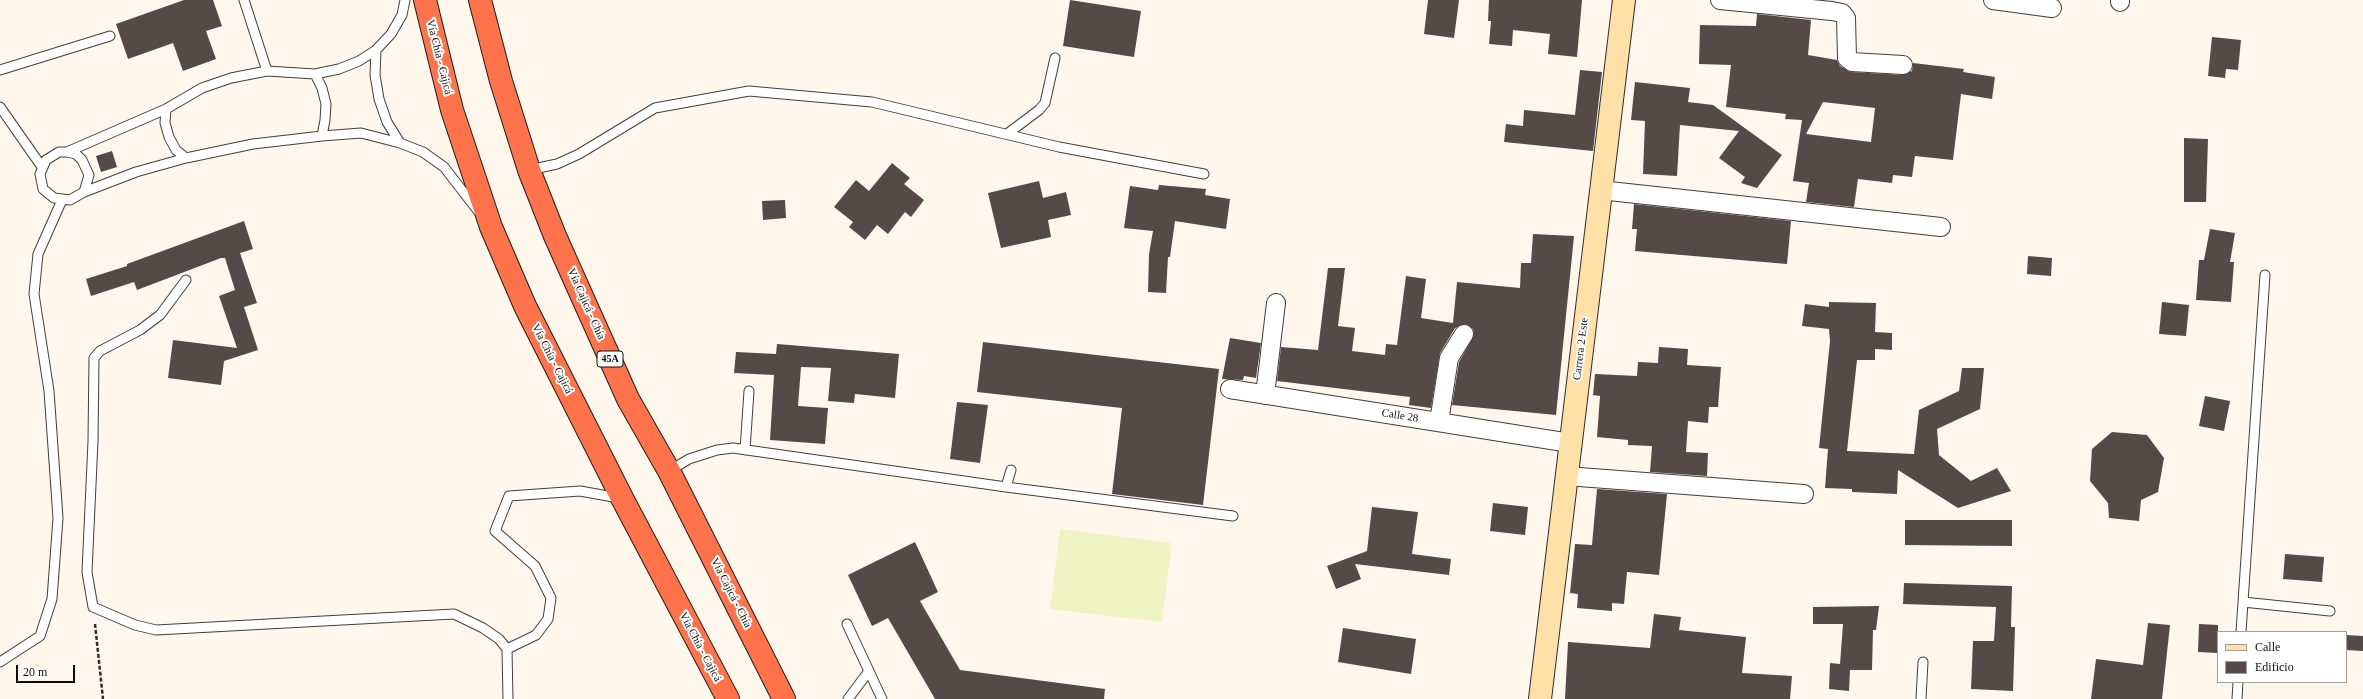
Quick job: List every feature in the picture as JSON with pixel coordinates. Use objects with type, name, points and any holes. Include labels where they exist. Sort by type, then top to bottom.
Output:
[{"type":"highway","name":"Vía Chía - Cajicá","points":[[425,0],[452,110],[491,227],[525,306],[622,498],[728,699]]},
{"type":"highway","name":"Vía Cajicá - Chía","points":[[480,0],[501,81],[529,170],[555,236],[628,399],[669,471],[784,699]]},
{"type":"street","name":"Carrera 2 Este","points":[[1540,699],[1624,0]]},
{"type":"street","points":[[1720,0],[1842,13],[1846,18],[1847,58],[1852,62],[1903,65]]},
{"type":"street","points":[[1993,0],[2052,8]]},
{"type":"street","points":[[1600,190],[1941,227]]},
{"type":"street","points":[[1265,395],[1276,303]]},
{"type":"street","points":[[1439,422],[1449,358],[1464,334]]},
{"type":"street","name":"Calle 28","points":[[1230,389],[1570,443]]},
{"type":"street","points":[[1566,476],[1804,494]]},
{"type":"lane","points":[[244,0],[267,71]]},
{"type":"lane","points":[[405,0],[402,15],[391,34],[376,50],[359,61],[339,69],[315,74],[267,71],[231,78],[202,88],[166,109],[67,152],[52,155],[42,167],[40,182],[43,189],[54,198],[70,200],[84,192],[136,172],[186,158],[253,144],[361,133],[400,143],[423,152],[444,167],[491,227]]},
{"type":"lane","points":[[0,70],[110,36]]},
{"type":"lane","points":[[376,50],[375,75],[379,99],[387,122],[400,143]]},
{"type":"lane","points":[[1008,134],[1039,110],[1044,103],[1055,58]]},
{"type":"lane","points":[[315,74],[322,88],[326,104],[326,120],[322,136]]},
{"type":"lane","points":[[529,170],[558,164],[579,154],[654,108],[749,91],[872,102],[1059,147],[1204,174]]},
{"type":"lane","points":[[0,107],[42,167]]},
{"type":"lane","points":[[166,109],[165,123],[169,137],[176,150],[186,158]]},
{"type":"lane","points":[[67,152],[76,154],[87,167],[88,179],[84,192]]},
{"type":"lane","points":[[0,662],[40,636],[52,599],[58,518],[49,391],[34,294],[38,254],[62,200]]},
{"type":"lane","points":[[2242,631],[2265,275]]},
{"type":"lane","points":[[186,280],[160,315],[140,330],[100,351],[94,358],[93,441],[87,572],[93,607],[136,625],[156,630],[454,614],[483,628],[499,639],[507,649],[508,699]]},
{"type":"lane","points":[[745,450],[749,391]]},
{"type":"lane","points":[[669,471],[689,460],[717,450],[733,448],[1006,488],[1233,516]]},
{"type":"lane","points":[[1006,488],[1011,470]]},
{"type":"lane","points":[[507,649],[536,635],[548,619],[551,598],[535,566],[495,531],[509,496],[580,491],[622,498]]},
{"type":"lane","points":[[2243,602],[2330,611]]},
{"type":"lane","points":[[847,624],[882,699]]},
{"type":"lane","points":[[1921,699],[1923,662]]},
{"type":"lane","points":[[848,699],[869,671]]},
{"type":"lane","points":[[2237,699],[2238,683]]},
{"type":"path","points":[[93,607],[103,699]]},
{"type":"green space","points":[[1060,529],[1172,543],[1162,622],[1050,609]]},
{"type":"building","points":[[184,0],[213,0],[222,26],[206,31],[216,59],[183,71],[173,43],[128,59],[116,24]]},
{"type":"building","points":[[1070,0],[1141,11],[1134,57],[1063,46]]},
{"type":"building","points":[[1428,0],[1459,0],[1454,38],[1424,34]]},
{"type":"building","points":[[1489,0],[1582,0],[1577,57],[1548,54],[1550,34],[1513,30],[1512,46],[1489,44],[1491,21],[1488,21]]},
{"type":"building","points":[[1757,14],[1811,20],[1808,55],[1837,60],[1840,66],[1851,72],[1903,75],[1912,71],[1913,63],[1964,69],[1963,72],[1995,77],[1992,99],[1961,94],[1953,160],[1915,156],[1912,177],[1893,175],[1892,183],[1858,179],[1854,207],[1806,202],[1809,183],[1793,181],[1802,120],[1785,119],[1786,114],[1726,107],[1731,65],[1699,64],[1700,25],[1756,26]],"holes":[[[1823,102],[1875,108],[1871,142],[1806,134]]]},
{"type":"building","points":[[2212,37],[2241,40],[2238,70],[2226,69],[2225,78],[2208,76]]},
{"type":"building","points":[[1580,70],[1602,72],[1593,151],[1504,142],[1506,124],[1523,126],[1524,110],[1575,115]]},
{"type":"building","points":[[1635,82],[1690,88],[1688,102],[1713,105],[1782,155],[1757,188],[1741,183],[1745,177],[1719,158],[1739,131],[1680,125],[1677,176],[1643,174],[1645,121],[1631,120]]},
{"type":"building","points":[[2184,138],[2208,139],[2206,202],[2184,202]]},
{"type":"building","points":[[112,151],[117,167],[101,172],[96,156]]},
{"type":"building","points":[[892,163],[910,178],[904,184],[924,200],[911,217],[905,212],[888,234],[877,225],[865,240],[849,227],[853,222],[834,207],[856,180],[869,191]]},
{"type":"building","points":[[1039,181],[1043,198],[1066,192],[1071,215],[1048,220],[1051,237],[1001,248],[988,193]]},
{"type":"building","points":[[1159,185],[1206,189],[1205,195],[1230,199],[1226,229],[1175,221],[1170,257],[1168,257],[1166,293],[1148,292],[1149,254],[1153,231],[1124,228],[1130,186],[1158,190]]},
{"type":"building","points":[[785,200],[786,218],[763,220],[762,201]]},
{"type":"building","points":[[1634,204],[1791,221],[1787,264],[1635,251],[1637,229],[1632,229]]},
{"type":"building","points":[[244,221],[253,249],[240,253],[257,303],[244,307],[258,350],[224,361],[221,385],[168,378],[173,340],[237,348],[219,296],[235,290],[225,258],[221,258],[137,290],[134,282],[91,296],[86,279],[127,266],[127,264]]},
{"type":"building","points":[[2210,229],[2235,233],[2230,262],[2234,262],[2231,302],[2196,300],[2199,260],[2204,260]]},
{"type":"building","points":[[1533,234],[1574,236],[1556,415],[1452,405],[1459,362],[1474,335],[1473,329],[1465,324],[1455,328],[1440,353],[1431,408],[1409,405],[1410,397],[1277,381],[1281,347],[1318,350],[1328,268],[1345,268],[1338,326],[1355,328],[1352,351],[1385,355],[1386,344],[1397,345],[1406,276],[1426,279],[1421,318],[1453,323],[1457,282],[1520,288],[1521,263],[1531,263]]},
{"type":"building","points":[[2028,256],[2052,258],[2051,276],[2027,274]]},
{"type":"building","points":[[1829,302],[1876,303],[1875,332],[1892,333],[1892,350],[1875,349],[1875,360],[1857,360],[1847,451],[1914,454],[1919,410],[1959,391],[1962,368],[1984,368],[1980,409],[1937,429],[1939,455],[1971,481],[1997,468],[2011,491],[1958,508],[1898,470],[1897,494],[1852,492],[1852,489],[1825,488],[1828,449],[1819,448],[1830,341],[1829,329],[1802,326],[1805,304],[1829,307]]},
{"type":"building","points":[[2162,302],[2189,305],[2186,336],[2159,334]]},
{"type":"building","points":[[1230,338],[1261,343],[1256,378],[1244,376],[1243,380],[1222,379]]},
{"type":"building","points":[[983,342],[1219,369],[1203,505],[1112,494],[1122,408],[977,392]]},
{"type":"building","points":[[777,344],[899,354],[895,398],[855,394],[854,403],[828,401],[831,368],[801,367],[798,406],[828,408],[825,444],[770,440],[774,375],[734,373],[736,352],[776,354]]},
{"type":"building","points":[[1659,347],[1688,349],[1687,365],[1721,367],[1718,407],[1709,407],[1708,423],[1688,421],[1686,452],[1708,453],[1707,476],[1650,472],[1652,446],[1628,445],[1628,440],[1597,437],[1600,396],[1593,395],[1595,374],[1637,376],[1638,362],[1658,363]]},
{"type":"building","points":[[2205,396],[2230,401],[2224,431],[2199,426]]},
{"type":"building","points":[[957,402],[988,405],[980,463],[950,459]]},
{"type":"building","points":[[2112,432],[2147,435],[2164,458],[2158,492],[2141,500],[2139,521],[2109,518],[2108,503],[2090,481],[2092,449]]},
{"type":"building","points":[[1597,489],[1667,494],[1659,575],[1627,572],[1624,604],[1612,603],[1612,611],[1577,608],[1578,594],[1570,593],[1575,544],[1592,545]]},
{"type":"building","points":[[1493,503],[1528,507],[1525,535],[1490,531]]},
{"type":"building","points":[[1372,507],[1418,512],[1412,554],[1451,559],[1449,575],[1355,564],[1361,579],[1336,589],[1327,566],[1367,551]]},
{"type":"building","points":[[1905,520],[2012,520],[2012,546],[1905,545]]},
{"type":"building","points":[[915,542],[938,592],[920,601],[960,670],[1105,689],[1104,699],[935,699],[888,618],[872,626],[848,575]]},
{"type":"building","points":[[2285,554],[2324,557],[2322,582],[2283,579]]},
{"type":"building","points":[[1904,583],[2012,586],[2011,627],[2015,627],[2013,691],[1971,689],[1973,641],[1994,641],[1996,607],[1903,604]]},
{"type":"building","points":[[1879,606],[1876,630],[1873,630],[1872,670],[1850,670],[1849,691],[1829,689],[1830,663],[1840,664],[1843,624],[1813,624],[1813,607]]},
{"type":"building","points":[[1654,614],[1681,617],[1679,630],[1746,637],[1742,673],[1792,676],[1790,699],[1565,699],[1568,642],[1650,648]]},
{"type":"building","points":[[2148,623],[2170,625],[2162,699],[2091,699],[2096,659],[2143,665]]},
{"type":"building","points":[[2199,624],[2218,625],[2217,653],[2198,652]]},
{"type":"building","points":[[1343,628],[1416,639],[1411,674],[1338,662]]},
{"type":"building","points":[[2347,635],[2363,636],[2363,651],[2347,650]]}]
